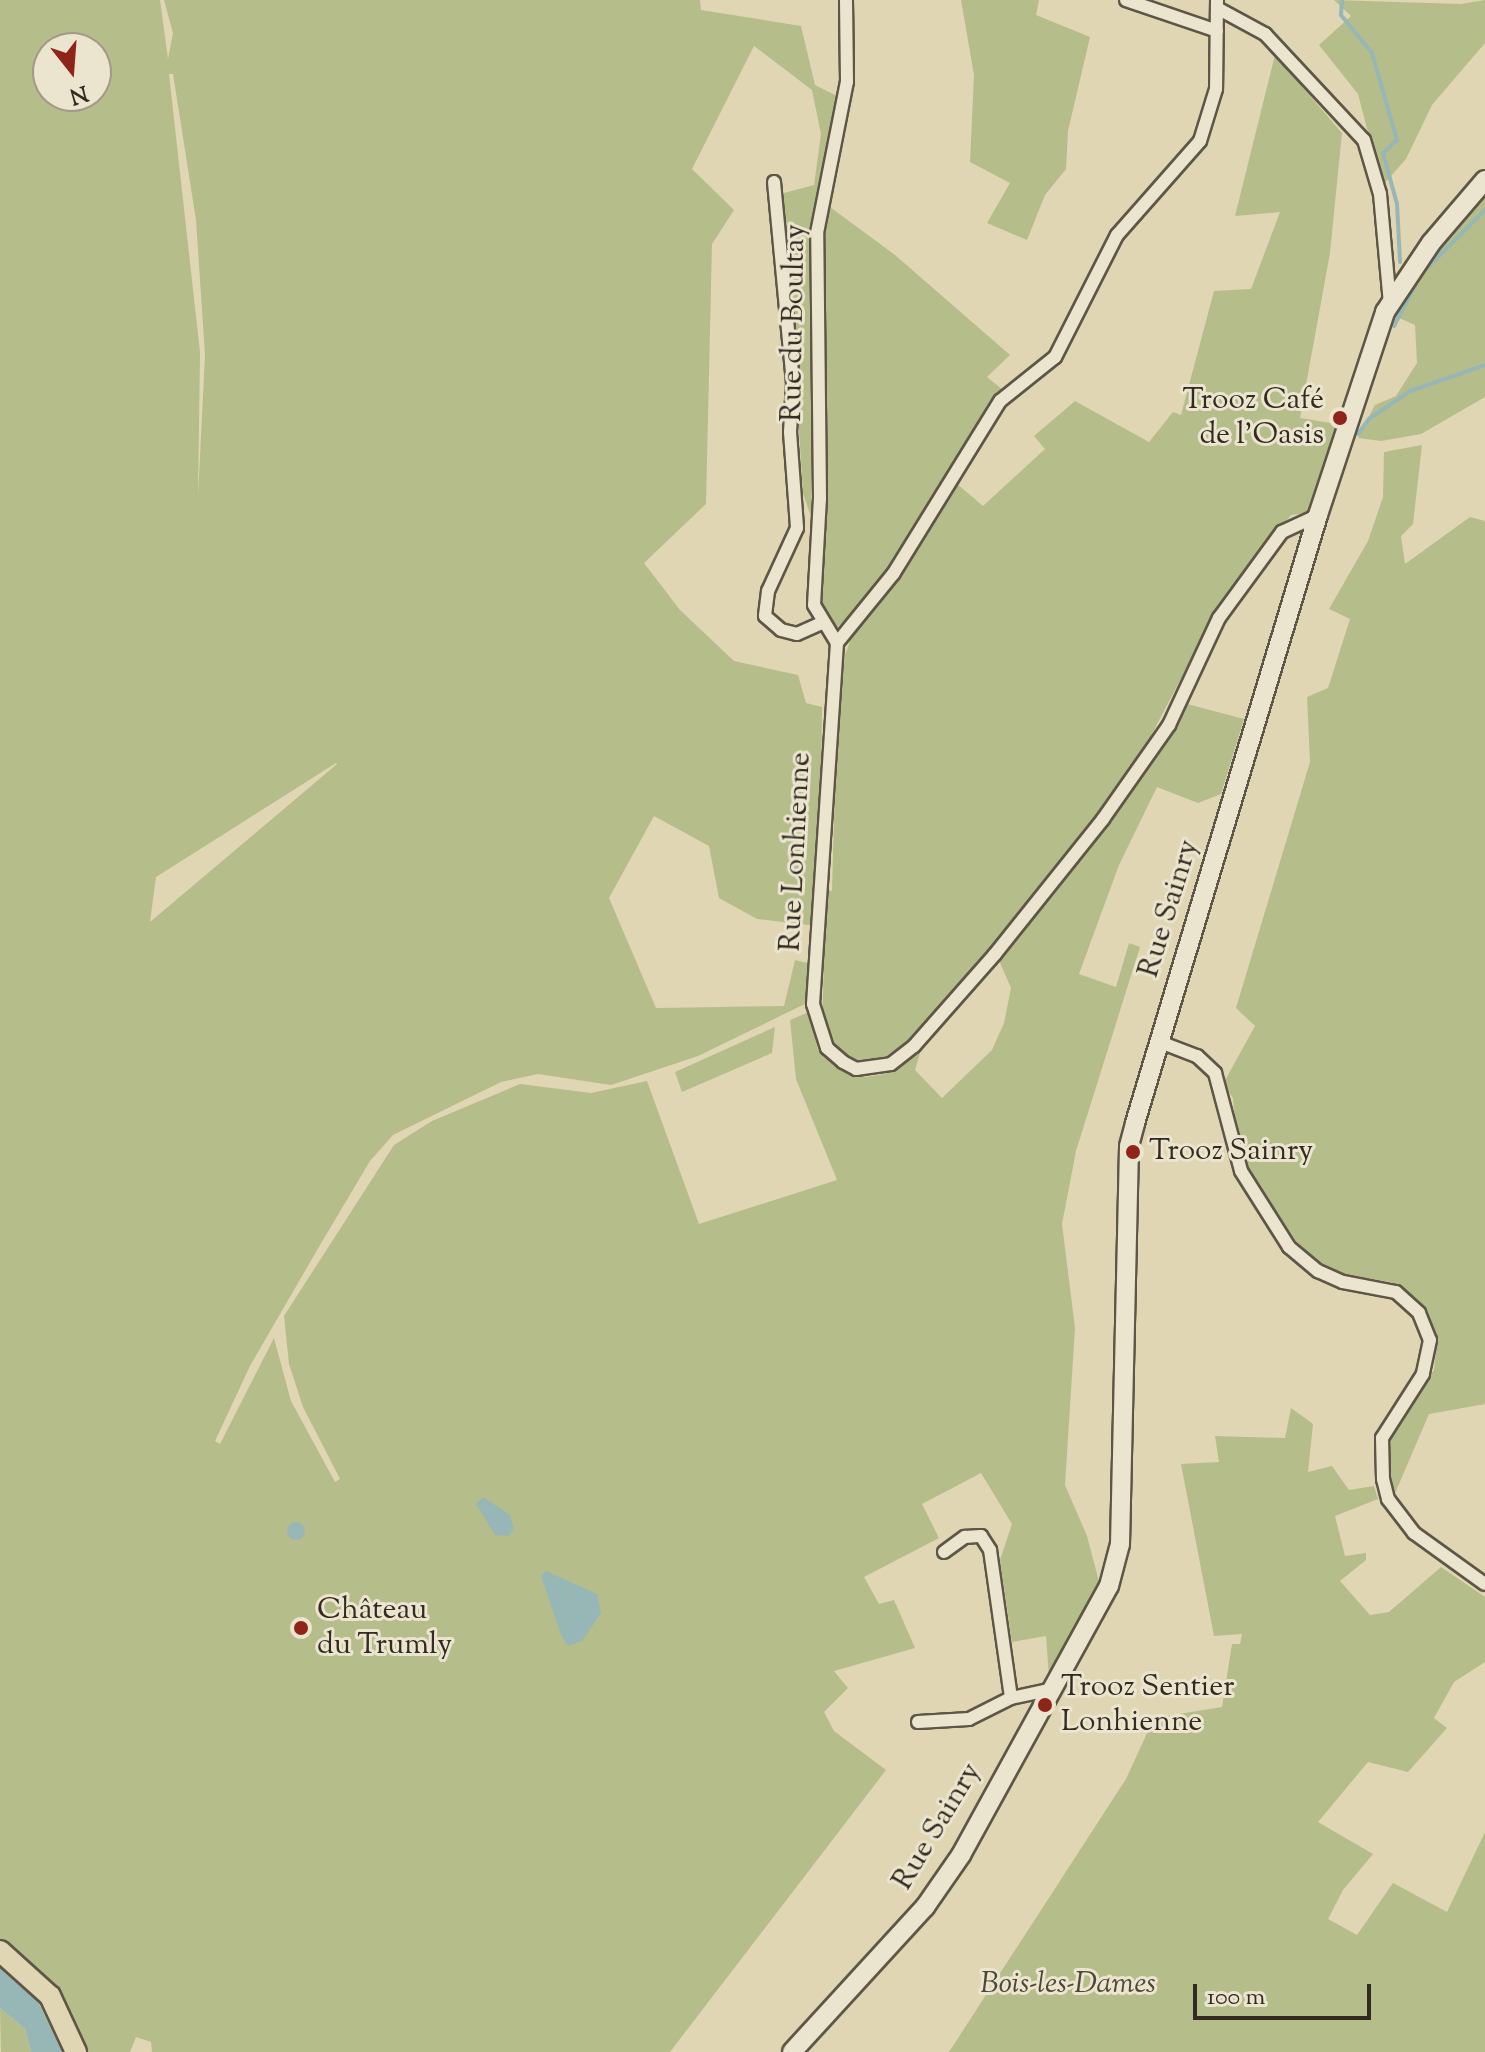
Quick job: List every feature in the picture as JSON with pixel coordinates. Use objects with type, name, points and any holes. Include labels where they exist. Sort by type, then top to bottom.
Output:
[{"type":"main road","points":[[0,1951],[50,1996],[73,2049]]},
{"type":"street","name":"Rue du Boultay","points":[[837,643],[822,623],[814,605],[820,499],[817,233],[842,123],[846,0]]},
{"type":"street","points":[[1126,0],[1217,31]]},
{"type":"street","points":[[837,643],[893,574],[1000,401],[1055,357],[1112,243],[1200,141],[1216,89],[1217,4]]},
{"type":"street","points":[[1217,4],[1265,34],[1364,140],[1380,194],[1390,303]]},
{"type":"street","name":"Rue Sainry","points":[[792,2052],[925,1907],[961,1855],[1049,1690],[1109,1586],[1120,1544],[1129,1146],[1318,515],[1390,303],[1485,180]]},
{"type":"street","points":[[774,182],[793,384],[790,432],[797,528],[768,591],[765,616],[781,630],[797,634],[822,623]]},
{"type":"street","name":"Rue Lonhienne","points":[[837,643],[813,1004],[827,1048],[856,1069],[873,1069],[891,1064],[914,1046],[1004,943],[1169,725],[1228,606],[1282,532],[1318,515]]},
{"type":"street","points":[[1160,1042],[1197,1056],[1215,1073],[1241,1171],[1289,1247],[1318,1271],[1343,1282],[1396,1292],[1419,1313],[1430,1340],[1423,1374],[1382,1438],[1383,1479],[1388,1499],[1414,1533],[1485,1584]]},
{"type":"street","points":[[944,1552],[965,1537],[981,1536],[990,1550],[1011,1698]]},
{"type":"street","name":"Rue Sainry","points":[[918,1722],[969,1719],[1011,1698],[1049,1690]]},
{"type":"green space","points":[[0,0],[160,0],[168,59],[173,33],[164,0],[700,0],[701,10],[801,26],[815,85],[839,97],[831,157],[811,230],[811,517],[803,493],[788,257],[780,211],[784,193],[814,185],[821,134],[812,90],[754,46],[692,169],[734,210],[712,244],[706,504],[644,563],[680,610],[734,661],[798,675],[806,703],[822,707],[820,888],[832,891],[838,675],[853,633],[956,483],[983,506],[1045,449],[1034,436],[1075,401],[1149,442],[1173,412],[1181,415],[1214,291],[1251,289],[1280,212],[1235,216],[1275,55],[1342,133],[1330,253],[1300,418],[1343,425],[1314,512],[1291,515],[1216,612],[1134,768],[1013,922],[910,1039],[884,1058],[861,1062],[833,1048],[822,1025],[825,927],[757,919],[719,898],[709,846],[654,816],[609,898],[656,1008],[784,1006],[795,960],[811,964],[807,1003],[698,1056],[611,1085],[538,1074],[501,1082],[393,1135],[370,1161],[320,1245],[250,1366],[215,1441],[220,1444],[274,1338],[291,1401],[335,1482],[340,1479],[303,1407],[289,1364],[284,1316],[394,1145],[432,1121],[520,1084],[591,1093],[647,1081],[699,1224],[837,1180],[796,1079],[790,1020],[809,1012],[818,1050],[840,1070],[866,1077],[885,1074],[922,1046],[915,1070],[942,1098],[992,1050],[1004,1023],[1011,988],[998,958],[1090,847],[1187,704],[1244,719],[1221,794],[1198,803],[1157,787],[1119,865],[1079,974],[1116,987],[1129,943],[1140,947],[1076,1151],[1062,1224],[1075,1328],[1065,1485],[1087,1536],[1101,1589],[1049,1676],[1046,1636],[1012,1642],[1000,1560],[1012,1524],[981,1473],[922,1504],[939,1538],[864,1577],[879,1604],[894,1600],[915,1648],[834,1671],[848,1688],[824,1712],[834,1731],[886,1770],[670,2052],[152,2052],[151,2042],[136,2037],[130,2052],[84,2052],[72,2014],[28,1961],[0,1941]],"holes":[[[169,74],[173,74],[196,220],[205,355],[198,497],[200,352]],[[337,764],[150,922],[156,877]]]},
{"type":"green space","points":[[961,0],[1039,0],[1036,15],[1090,37],[1068,131],[1066,169],[1045,195],[1027,240],[987,223],[1010,183],[970,162],[974,75]]},
{"type":"green space","points":[[1334,0],[1461,4],[1485,0],[1485,43],[1432,105],[1406,159],[1382,186],[1358,94],[1319,45],[1351,16]]},
{"type":"green space","points":[[1485,180],[1485,397],[1421,434],[1381,441],[1358,438],[1375,405],[1396,396],[1417,363],[1415,325],[1385,312]]},
{"type":"green space","points":[[830,207],[895,255],[1010,355],[987,377],[1003,390],[867,601],[834,630],[818,608],[822,604],[825,465],[823,223]]},
{"type":"green space","points":[[1422,445],[1413,524],[1401,536],[1405,564],[1470,517],[1485,521],[1485,1404],[1429,1414],[1393,1498],[1386,1432],[1434,1370],[1437,1335],[1416,1298],[1391,1282],[1335,1273],[1299,1245],[1238,1155],[1233,1098],[1223,1084],[1255,1026],[1236,1008],[1310,762],[1307,697],[1328,688],[1350,619],[1329,609],[1368,541],[1383,497],[1384,452]]},
{"type":"green space","points":[[775,1027],[772,1053],[682,1092],[675,1072]]},
{"type":"green space","name":"Bois-les-Dames","points":[[1291,1408],[1313,1424],[1308,1472],[1332,1466],[1349,1490],[1374,1486],[1378,1499],[1335,1516],[1345,1556],[1366,1553],[1366,1560],[1340,1581],[1370,1615],[1389,1612],[1441,1567],[1485,1597],[1485,1662],[1454,1682],[1434,1718],[1447,1728],[1408,1772],[1368,1762],[1318,1822],[1373,1854],[1343,1890],[1328,1919],[1357,1935],[1393,1883],[1447,1912],[1485,1832],[1485,2052],[949,2052],[1126,1779],[1154,1718],[1222,1707],[1232,1644],[1240,1644],[1242,1634],[1214,1636],[1181,1464],[1219,1462],[1215,1436],[1285,1438]]},
{"type":"green space","points":[[0,2008],[25,2029],[31,2052],[1,2052]]},
{"type":"water","points":[[483,1497],[510,1515],[514,1528],[509,1536],[495,1535],[476,1504]]},
{"type":"water","points":[[296,1522],[305,1531],[296,1540],[287,1531]]},
{"type":"water","points":[[546,1571],[597,1594],[601,1613],[582,1641],[568,1646],[561,1635],[541,1576]]},
{"type":"water","points":[[0,1964],[36,1997],[62,2052],[31,2052],[25,2029],[0,2008]]},
{"type":"waterway","points":[[1342,0],[1341,15],[1372,53],[1397,140],[1383,153],[1397,204],[1400,262]]},
{"type":"waterway","points":[[1394,326],[1421,274],[1485,210]]},
{"type":"waterway","points":[[1358,434],[1369,419],[1410,391],[1485,365]]},
{"type":"place","name":"Trooz Café de l'Oasis","points":[[1340,418]]},
{"type":"place","name":"Trooz Sainry","points":[[1133,1152]]},
{"type":"place","name":"Château du Trumly","points":[[301,1628]]},
{"type":"place","name":"Trooz Sentier Lonhienne","points":[[1045,1705]]}]
